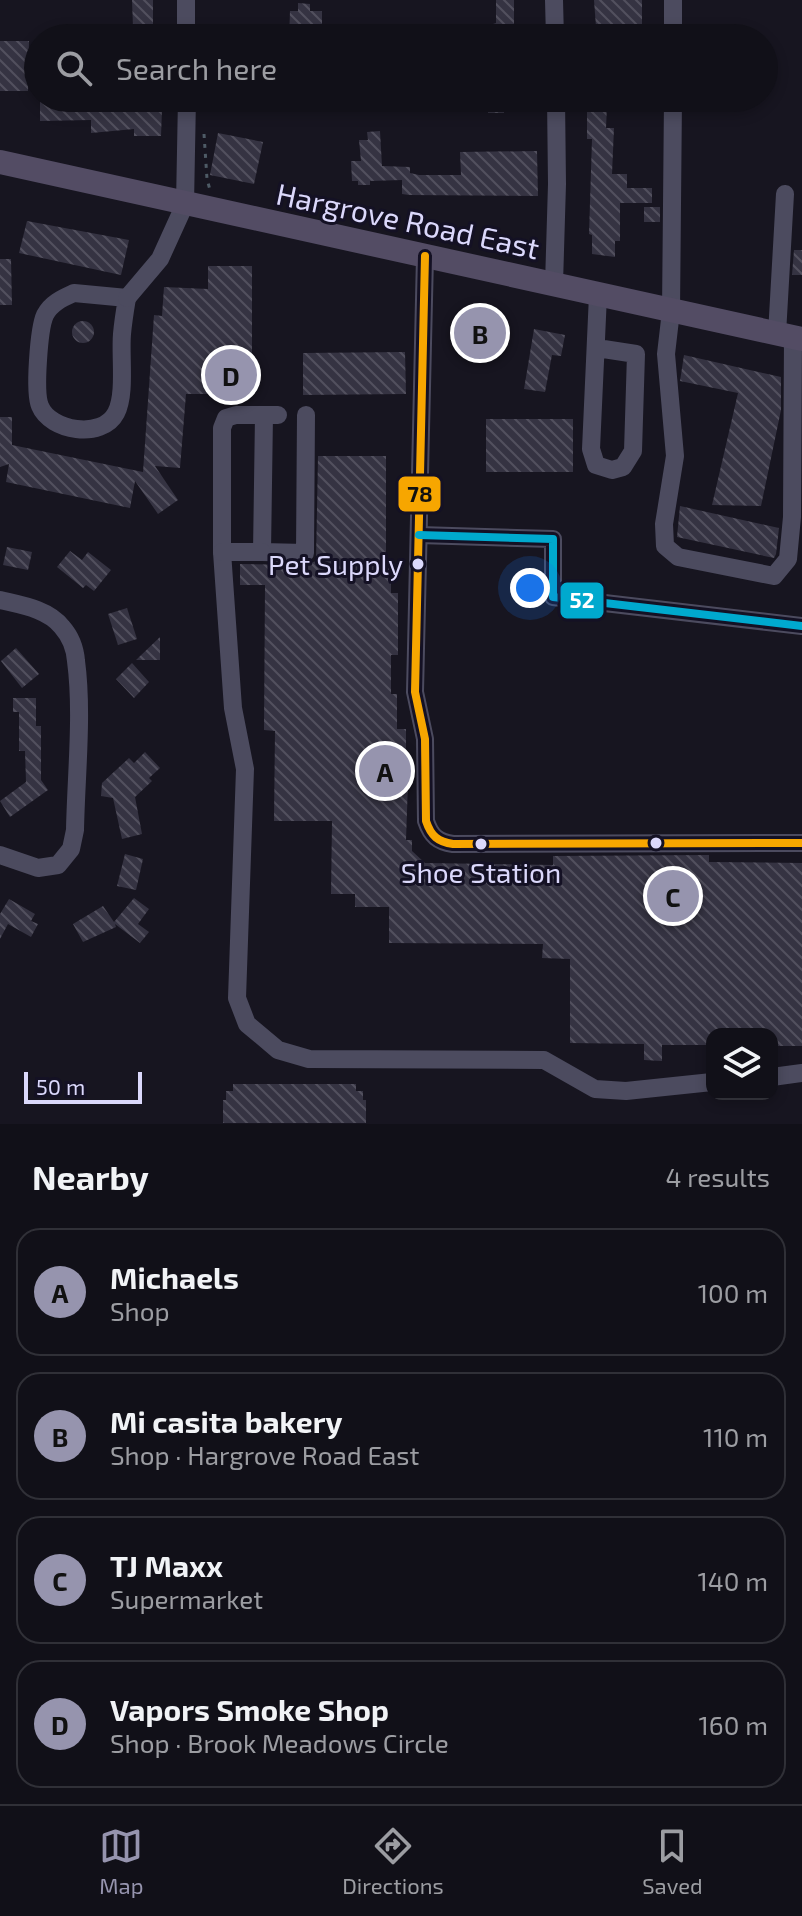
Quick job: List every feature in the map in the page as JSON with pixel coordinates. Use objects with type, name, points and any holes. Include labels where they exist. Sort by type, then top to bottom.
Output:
[{"type":"main road","name":"Hargrove Road East","points":[[0,162],[791,337]]},
{"type":"street","points":[[186,0],[186,24]]},
{"type":"street","points":[[554,0],[555,24]]},
{"type":"street","points":[[673,0],[673,24]]},
{"type":"street","points":[[127,298],[74,293],[57,300],[45,315],[37,390],[40,408],[53,421],[89,431],[107,427],[118,411],[127,298],[160,259],[196,206],[188,112]]},
{"type":"street","points":[[554,284],[556,112]]},
{"type":"street","points":[[673,112],[671,311],[666,354],[675,456],[664,524],[665,546],[678,557],[774,576],[788,559],[792,517],[791,337],[785,194]]},
{"type":"street","points":[[425,256],[415,692],[425,739],[426,821],[429,830],[438,839],[453,844],[802,843]]},
{"type":"street","points":[[597,348],[636,354],[633,451],[623,467],[612,470],[596,465],[591,449],[598,295]]},
{"type":"street","points":[[262,552],[271,415],[236,415],[226,418],[222,428],[222,552],[233,708],[245,769],[237,998],[247,1024],[278,1050],[309,1059],[544,1060],[595,1089],[626,1091],[706,1083]]},
{"type":"street","points":[[222,552],[305,553],[306,415]]},
{"type":"street","points":[[419,535],[553,539],[553,597],[802,626]]},
{"type":"street","points":[[0,600],[45,613],[60,624],[71,640],[76,659],[77,698],[75,830],[71,849],[58,865],[38,868],[0,855]]},
{"type":"street","points":[[778,1076],[802,1073]]},
{"type":"path","points":[[196,206],[210,187],[204,123]]},
{"type":"building","points":[[132,0],[153,0],[153,24],[133,24]]},
{"type":"building","points":[[496,0],[514,0],[514,24],[493,24],[496,23]]},
{"type":"building","points":[[594,0],[642,0],[642,24],[596,24]]},
{"type":"building","points":[[298,3],[310,4],[310,11],[322,11],[322,24],[290,24],[290,11],[298,11]]},
{"type":"building","points":[[0,41],[24,41],[24,91],[0,91]]},
{"type":"building","points":[[40,112],[162,112],[161,136],[134,136],[134,129],[91,133],[91,120],[40,121]]},
{"type":"building","points":[[587,112],[607,112],[606,128],[614,128],[612,174],[627,174],[627,188],[652,188],[652,203],[620,203],[620,241],[615,241],[615,257],[592,254],[592,235],[589,234],[592,139],[587,139]]},
{"type":"building","points":[[380,131],[382,166],[410,167],[410,173],[419,175],[461,175],[460,152],[537,151],[538,196],[409,195],[402,194],[402,180],[370,181],[370,185],[358,185],[358,181],[352,181],[351,161],[361,161],[359,140],[368,140],[367,132]]},
{"type":"building","points":[[218,133],[263,142],[254,184],[210,175]]},
{"type":"building","points":[[644,207],[660,207],[660,222],[644,222]]},
{"type":"building","points":[[27,221],[129,240],[121,275],[19,253]]},
{"type":"building","points":[[794,250],[802,250],[802,275],[792,275]]},
{"type":"building","points":[[0,259],[11,259],[12,305],[0,305]]},
{"type":"building","points":[[208,266],[252,266],[252,394],[186,394],[180,468],[155,466],[178,500],[158,514],[135,481],[130,508],[6,482],[9,464],[0,467],[0,417],[12,417],[12,445],[143,472],[154,315],[162,316],[164,287],[208,289]]},
{"type":"building","points":[[467,320],[488,324],[485,349],[463,345]]},
{"type":"building","points":[[83,321],[94,332],[83,343],[72,332]]},
{"type":"building","points":[[534,329],[565,335],[561,356],[552,355],[545,392],[524,389]]},
{"type":"building","points":[[405,352],[406,394],[303,395],[303,353]]},
{"type":"building","points":[[684,355],[781,377],[781,410],[761,506],[712,505],[738,393],[680,381]]},
{"type":"building","points":[[486,419],[573,419],[573,472],[486,472]]},
{"type":"building","points":[[318,456],[386,456],[386,562],[391,562],[391,593],[398,593],[398,655],[391,655],[391,694],[397,694],[397,729],[406,729],[406,754],[409,754],[406,840],[412,840],[412,851],[425,863],[553,865],[553,856],[709,855],[709,862],[802,863],[802,1046],[778,1046],[778,1028],[706,1028],[706,1045],[662,1045],[662,1061],[644,1060],[644,1044],[570,1043],[570,959],[542,958],[543,944],[389,943],[389,907],[355,907],[355,894],[331,894],[332,821],[274,821],[275,731],[264,730],[265,585],[240,585],[240,564],[305,565],[316,561]]},
{"type":"building","points":[[680,506],[779,528],[774,558],[677,537]]},
{"type":"building","points":[[7,547],[32,552],[28,570],[3,565]]},
{"type":"building","points":[[70,551],[82,560],[88,552],[111,570],[94,591],[86,585],[83,588],[57,567]]},
{"type":"building","points":[[127,608],[137,639],[118,645],[108,614]]},
{"type":"building","points":[[160,637],[160,660],[136,660]]},
{"type":"building","points":[[16,648],[39,674],[22,688],[1,661]]},
{"type":"building","points":[[132,663],[149,682],[134,698],[116,679]]},
{"type":"building","points":[[13,698],[36,698],[36,726],[41,726],[41,780],[48,790],[10,817],[0,801],[26,782],[25,751],[19,751],[19,712],[13,712]]},
{"type":"building","points":[[145,752],[160,768],[149,778],[152,781],[135,797],[142,834],[122,839],[113,798],[101,796],[102,783],[129,758],[134,763]]},
{"type":"building","points":[[125,854],[143,859],[136,890],[117,886]]},
{"type":"building","points":[[134,898],[149,909],[138,924],[149,932],[140,943],[115,924],[116,927],[83,942],[73,924],[103,906],[114,922]]},
{"type":"building","points":[[9,899],[35,914],[31,921],[38,924],[31,937],[8,924],[0,939],[0,914]]},
{"type":"building","points":[[233,1084],[356,1084],[356,1091],[363,1091],[363,1100],[366,1100],[366,1123],[223,1123],[223,1100],[226,1100],[226,1091],[233,1091]]},
{"type":"transit line","name":"78","points":[[425,256],[415,692],[425,739],[426,821],[430,831],[439,840],[453,844],[802,843]]},
{"type":"transit line","name":"52","points":[[419,535],[553,539],[553,597],[802,626]]},
{"type":"place","name":"Mi casita bakery","points":[[480,333]]},
{"type":"place","name":"Vapors Smoke Shop","points":[[231,375]]},
{"type":"place","name":"Pet Supply","points":[[418,564]]},
{"type":"place","name":"Michaels","points":[[385,771]]},
{"type":"place","name":"Shoe Station","points":[[481,844]]},
{"type":"place","name":"TJ Maxx","points":[[673,896]]}]
